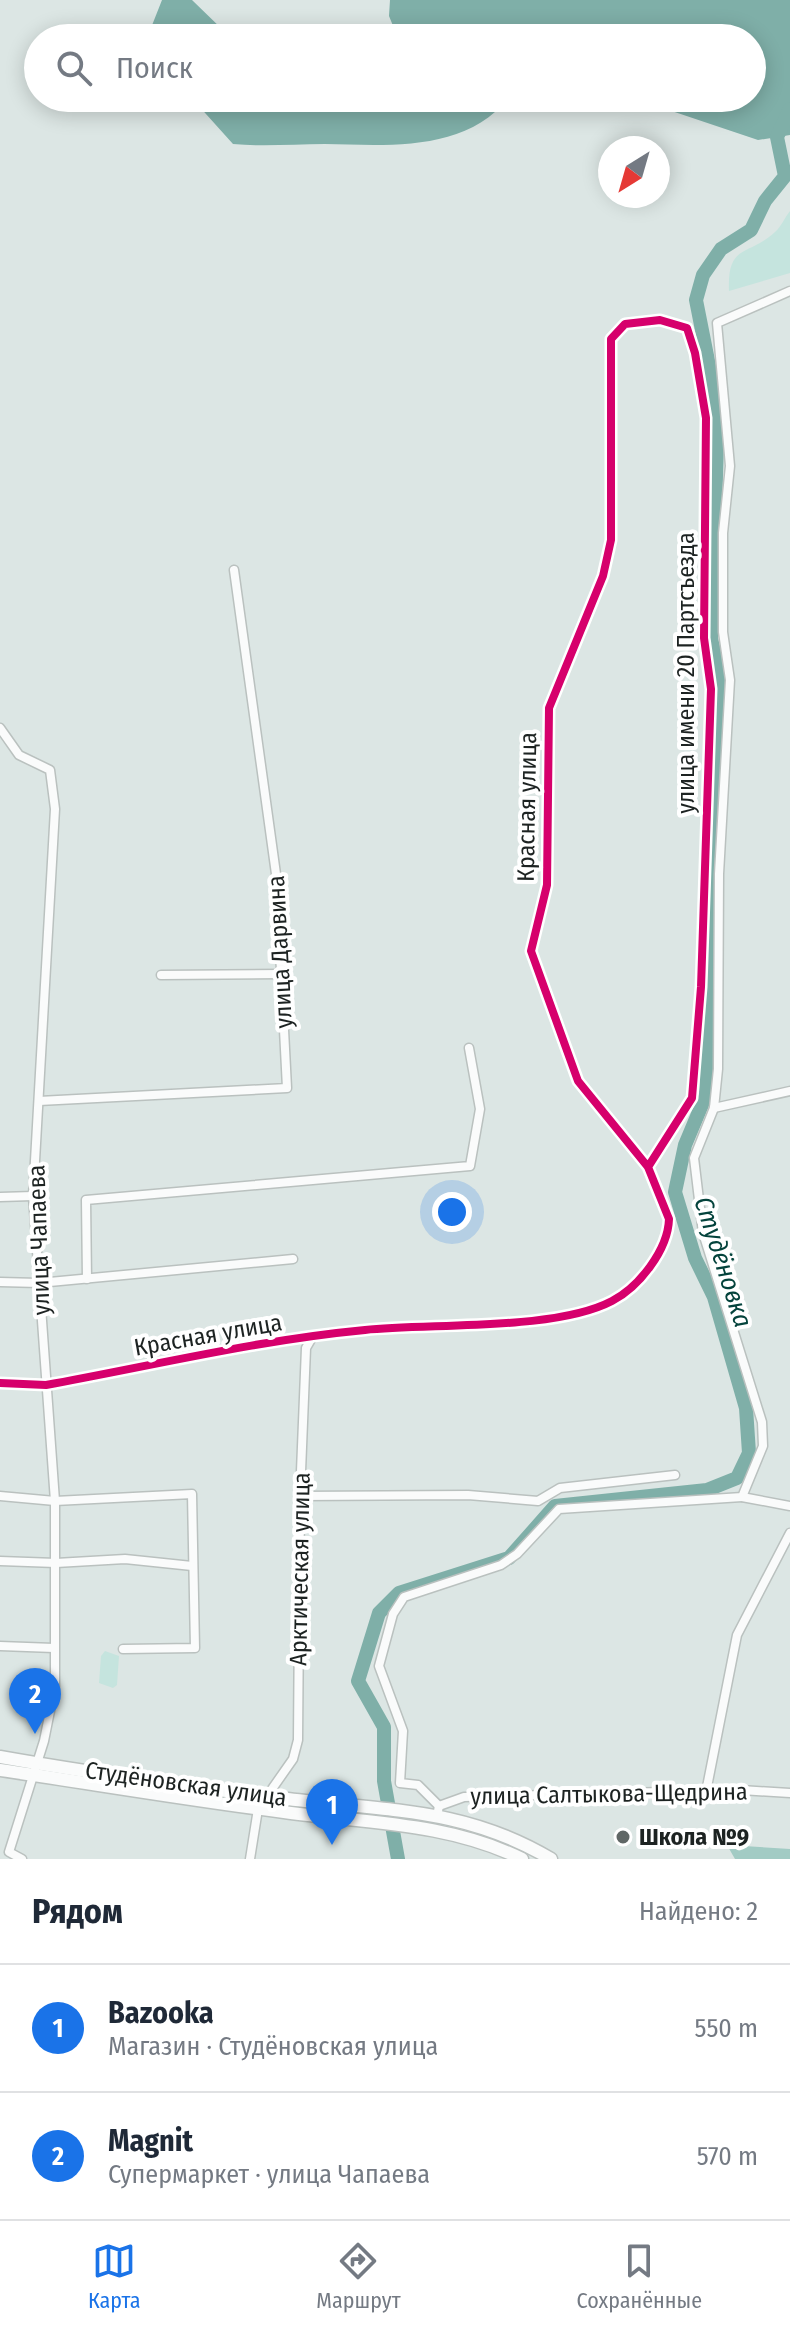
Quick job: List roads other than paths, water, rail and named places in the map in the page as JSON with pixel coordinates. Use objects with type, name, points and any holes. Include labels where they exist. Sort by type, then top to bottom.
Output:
[{"type":"main road","name":"Студёновская улица","points":[[0,1757],[36,1769],[251,1808],[372,1807],[434,1812]]},
{"type":"main road","name":"Студёновская улица","points":[[0,1770],[36,1769],[268,1796],[288,1806],[474,1838],[522,1859]]},
{"type":"main road","points":[[247,1793],[251,1808]]},
{"type":"main road","points":[[434,1812],[499,1831],[551,1859]]},
{"type":"street","name":"улица имени 20 Партсъезда","points":[[742,1497],[763,1446],[762,1422],[727,1300],[703,1233],[694,1158],[714,1108],[718,1069],[719,874],[730,680],[723,632],[723,533],[730,466],[717,323],[790,291]]},
{"type":"street","name":"улица имени 20 Партсъезда","points":[[625,324],[660,320],[687,328],[695,353],[706,418],[704,638],[711,689],[701,987],[692,1098],[648,1167]]},
{"type":"street","name":"Красная улица","points":[[0,1383],[46,1385],[313,1336],[551,1319],[612,1301],[648,1268],[669,1229],[669,1219],[648,1167],[578,1081],[550,1014],[531,951],[547,885],[549,708],[603,576],[611,540],[611,339],[625,324]]},
{"type":"street","name":"улица Дарвина","points":[[39,1101],[287,1088],[276,874],[234,570]]},
{"type":"street","name":"улица Чапаева","points":[[0,728],[19,755],[50,770],[55,809],[33,1196],[55,1501],[55,1686],[36,1769],[9,1852],[22,1859]]},
{"type":"street","points":[[161,975],[281,974]]},
{"type":"street","points":[[87,1279],[86,1200],[470,1166],[480,1109],[469,1048]]},
{"type":"street","points":[[714,1108],[790,1091]]},
{"type":"street","points":[[0,1197],[33,1196]]},
{"type":"street","points":[[0,1282],[39,1283],[293,1259]]},
{"type":"street","name":"Арктическая улица","points":[[251,1808],[268,1796],[293,1759],[298,1740],[300,1496],[306,1348],[313,1336]]},
{"type":"street","points":[[300,1496],[468,1495],[538,1501],[560,1488],[675,1475]]},
{"type":"street","points":[[0,1496],[55,1501],[192,1494],[195,1648],[123,1649]]},
{"type":"street","points":[[434,1812],[418,1785],[400,1783],[403,1731],[379,1666],[393,1614],[404,1597],[501,1565],[517,1554],[559,1509],[742,1497],[790,1506]]},
{"type":"street","points":[[706,1792],[737,1635],[790,1533]]},
{"type":"street","points":[[0,1561],[56,1563],[125,1559],[192,1566]]},
{"type":"street","points":[[0,1646],[54,1648]]},
{"type":"street","name":"улица Салтыкова-Щедрина","points":[[434,1812],[464,1797],[741,1790],[790,1793]]},
{"type":"street","points":[[250,1859],[251,1808]]},
{"type":"water","points":[[162,0],[192,0],[217,24],[153,24]]},
{"type":"water","points":[[390,0],[790,0],[790,135],[758,140],[675,112],[766,112],[766,24],[392,24],[389,16]]},
{"type":"water","points":[[204,112],[494,112],[470,129],[423,142],[373,145],[233,144]]},
{"type":"waterway","name":"Студёновка","points":[[398,1859],[384,1781],[384,1727],[358,1681],[379,1613],[399,1593],[509,1558],[555,1506],[707,1490],[737,1478],[749,1453],[746,1408],[714,1297],[695,1258],[675,1192],[685,1145],[706,1095],[721,679],[711,639],[718,411],[696,300],[703,275],[721,249],[751,230],[765,201],[785,176],[777,137],[790,109]]},
{"type":"place","name":"Magnit","points":[[35,1734]]},
{"type":"place","name":"Школа №9","points":[[623,1837]]},
{"type":"place","name":"Bazooka","points":[[332,1845]]}]
